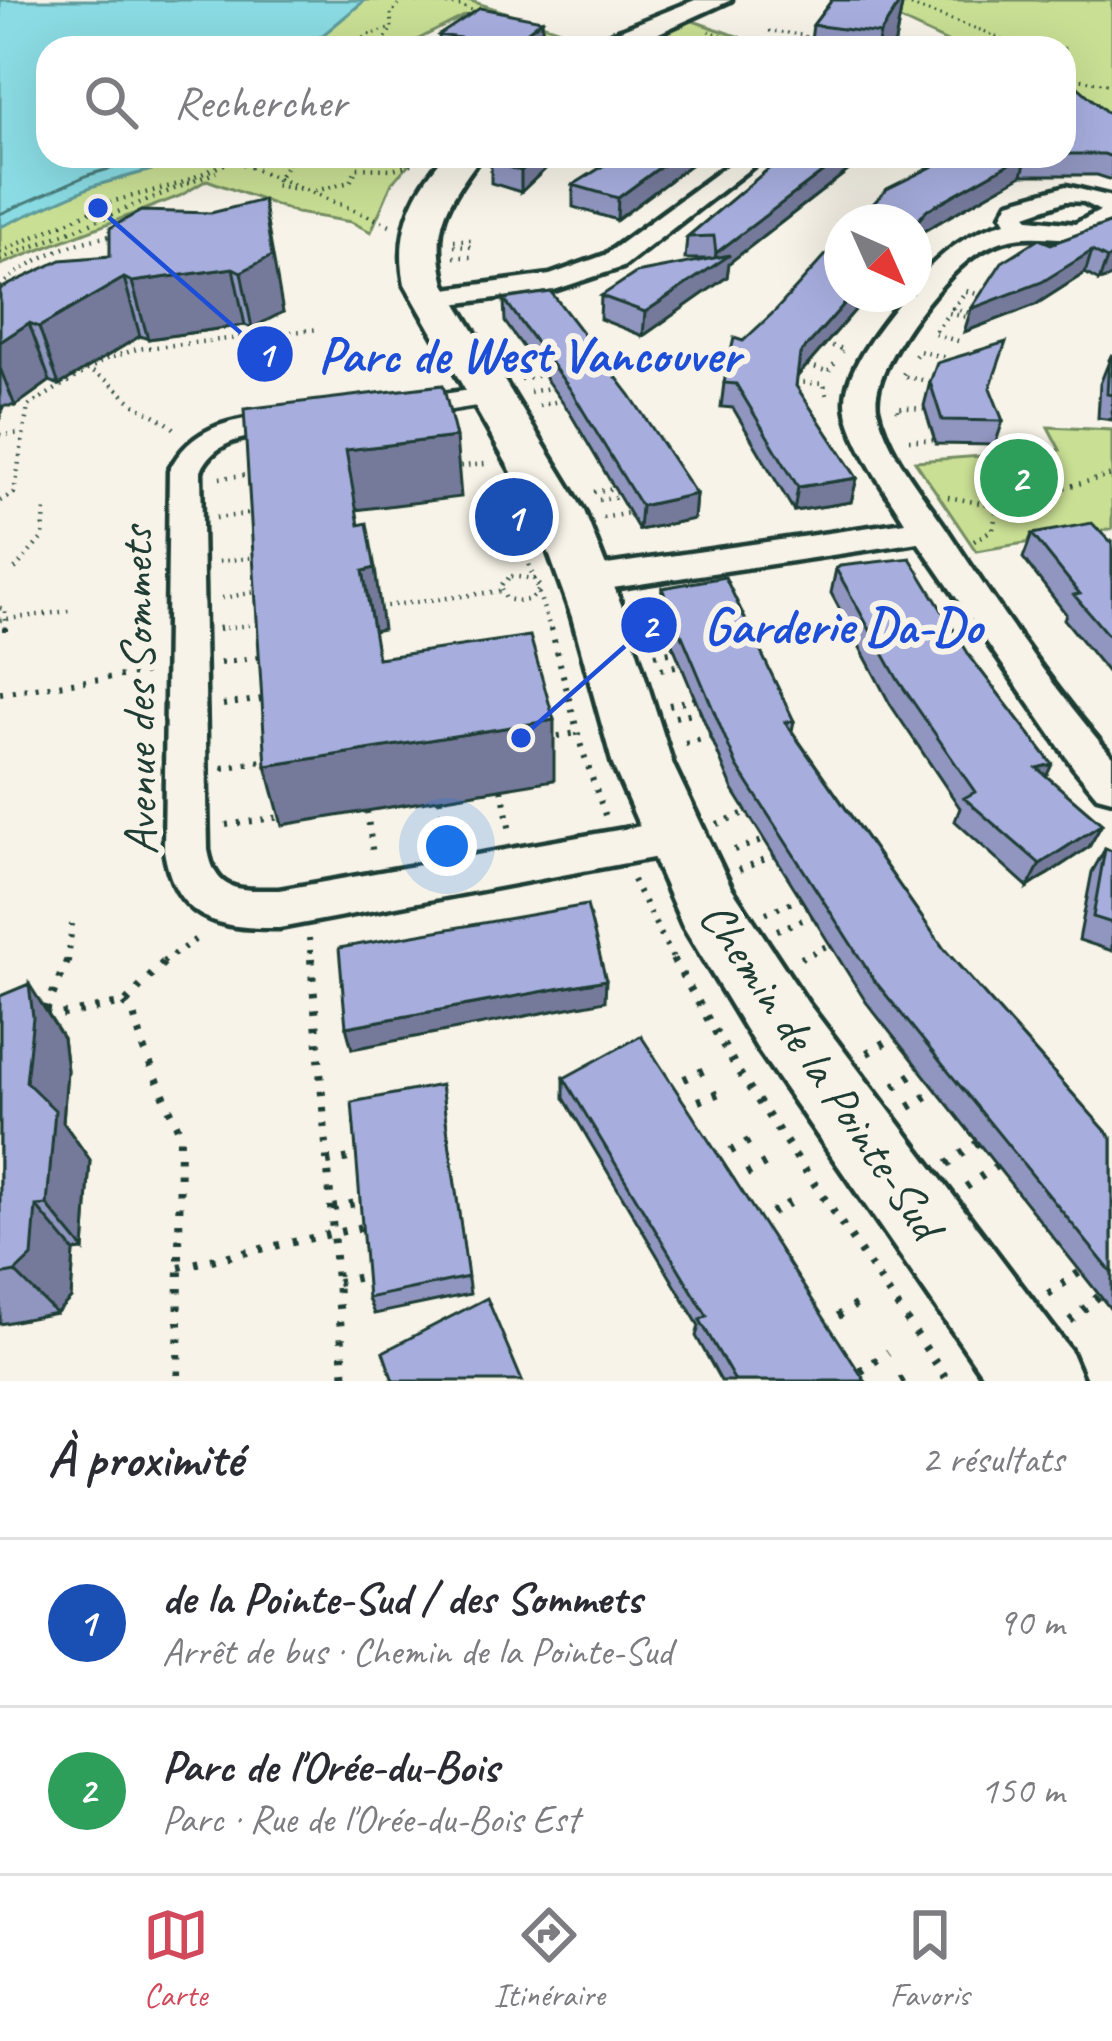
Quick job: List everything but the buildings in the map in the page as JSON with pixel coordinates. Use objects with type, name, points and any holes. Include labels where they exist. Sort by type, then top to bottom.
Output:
[{"type":"street","points":[[630,36],[718,0]]},
{"type":"street","name":"Chemin de la Pointe-Sud","points":[[439,168],[440,182],[421,228],[420,266],[431,299],[559,511],[563,583],[627,719],[704,839],[707,905],[782,1025],[1039,1381]]},
{"type":"street","points":[[431,299],[535,286],[596,269],[643,244],[740,168]]},
{"type":"street","points":[[1022,226],[1014,215],[1018,207],[1058,194],[1095,197],[1112,211],[1071,232],[1022,226],[975,244],[949,261],[871,365],[862,384],[861,406],[868,435],[934,512],[1013,656],[1112,784]]},
{"type":"street","name":"Avenue des Sommets","points":[[491,396],[227,432],[200,446],[187,463],[185,850],[191,880],[217,904],[278,909],[704,839]]},
{"type":"street","points":[[563,583],[934,512]]},
{"type":"path","points":[[387,36],[392,13],[407,0],[461,6],[493,17]]},
{"type":"path","points":[[894,0],[995,36]]},
{"type":"path","points":[[365,36],[392,28]]},
{"type":"path","points":[[524,28],[555,36]]},
{"type":"path","points":[[700,28],[720,36]]},
{"type":"path","points":[[769,31],[802,36]]},
{"type":"path","points":[[1076,77],[1112,85]]},
{"type":"path","points":[[0,252],[114,201],[179,184],[216,168]]},
{"type":"path","points":[[0,260],[117,210],[191,185],[220,168]]},
{"type":"path","points":[[252,168],[379,220]]},
{"type":"path","points":[[279,179],[290,168]]},
{"type":"path","points":[[346,184],[358,168]]},
{"type":"path","points":[[308,191],[346,184],[356,187]]},
{"type":"path","points":[[0,287],[22,265],[56,255],[73,243],[129,232]]},
{"type":"path","points":[[958,341],[933,334],[949,313],[974,317],[952,308],[966,291],[988,297]]},
{"type":"path","points":[[0,501],[14,494],[28,406],[87,369],[137,349],[320,329]]},
{"type":"path","points":[[808,365],[828,371],[844,349],[825,344]]},
{"type":"path","points":[[933,382],[902,376],[919,351],[944,357]]},
{"type":"path","points":[[87,369],[116,382],[128,400],[156,412],[184,435]]},
{"type":"path","points":[[796,382],[824,384],[826,414]]},
{"type":"path","points":[[925,409],[897,407],[910,442],[934,440]]},
{"type":"path","points":[[0,435],[22,433]]},
{"type":"path","points":[[453,467],[487,460],[495,476]]},
{"type":"path","points":[[214,479],[258,473]]},
{"type":"path","points":[[967,543],[993,529],[999,499],[1112,475]]},
{"type":"path","points":[[1030,493],[1039,503]]},
{"type":"path","points":[[934,512],[997,506],[1017,510]]},
{"type":"path","points":[[15,569],[39,545],[46,528],[44,509]]},
{"type":"path","points":[[512,511],[563,583],[578,733],[606,817]]},
{"type":"path","points":[[215,518],[260,512]]},
{"type":"path","points":[[591,520],[629,513]]},
{"type":"path","points":[[216,563],[263,556]]},
{"type":"path","points":[[500,591],[506,579],[518,575],[563,583]]},
{"type":"path","points":[[500,591],[506,598],[525,602],[563,583]]},
{"type":"path","points":[[217,599],[266,591]]},
{"type":"path","points":[[380,608],[500,591]]},
{"type":"path","points":[[0,608],[5,609],[4,634]]},
{"type":"path","points":[[2,619],[69,611]]},
{"type":"path","points":[[218,629],[268,622]]},
{"type":"path","points":[[218,663],[270,656]]},
{"type":"path","points":[[0,695],[149,672]]},
{"type":"path","points":[[219,706],[273,698]]},
{"type":"path","points":[[661,707],[695,699]]},
{"type":"path","points":[[665,719],[700,712]]},
{"type":"path","points":[[542,738],[578,733]]},
{"type":"path","points":[[675,745],[711,737]]},
{"type":"path","points":[[221,768],[277,759]]},
{"type":"path","points":[[502,789],[511,837]]},
{"type":"path","points":[[440,799],[449,848]]},
{"type":"path","points":[[367,811],[374,861]]},
{"type":"path","points":[[704,839],[747,812]]},
{"type":"path","points":[[222,826],[281,817]]},
{"type":"path","points":[[704,839],[765,840]]},
{"type":"path","points":[[737,870],[775,855]]},
{"type":"path","name":"Chemin de la Pointe-Sud","points":[[635,884],[674,963],[734,1064],[948,1381]]},
{"type":"path","points":[[763,914],[802,898]]},
{"type":"path","points":[[773,932],[813,916]]},
{"type":"path","points":[[32,1021],[46,1010],[68,962],[72,923]]},
{"type":"path","points":[[46,1010],[58,1015],[124,1003],[152,970],[199,938]]},
{"type":"path","points":[[309,938],[345,1381]]},
{"type":"path","points":[[793,962],[830,944]]},
{"type":"path","points":[[124,1003],[134,1014],[144,1050],[180,1133],[178,1381]]},
{"type":"path","points":[[860,1058],[895,1037]]},
{"type":"path","points":[[660,1090],[711,1067]]},
{"type":"path","points":[[886,1092],[920,1069]]},
{"type":"path","points":[[902,1112],[937,1090]]},
{"type":"path","points":[[674,1110],[722,1092]]},
{"type":"path","points":[[708,1163],[752,1140]]},
{"type":"path","points":[[944,1166],[979,1142]]},
{"type":"path","points":[[327,1162],[361,1156]]},
{"type":"path","points":[[724,1187],[766,1163]]},
{"type":"path","points":[[962,1190],[998,1165]]},
{"type":"path","points":[[331,1208],[364,1201]]},
{"type":"path","points":[[749,1226],[791,1202]]},
{"type":"path","points":[[179,1268],[367,1226]]},
{"type":"path","points":[[1042,1298],[1080,1272]]},
{"type":"path","points":[[337,1282],[370,1275]]},
{"type":"path","points":[[1064,1326],[1099,1296]]},
{"type":"path","points":[[815,1331],[857,1304]]},
{"type":"path","points":[[847,1381],[888,1352]]},
{"type":"green space","points":[[365,0],[468,0],[579,36],[547,36],[466,15],[425,36],[320,36]]},
{"type":"green space","points":[[858,0],[1112,0],[1112,121],[1076,104],[1076,36],[934,36]]},
{"type":"green space","points":[[690,20],[737,36],[652,36]]},
{"type":"green space","points":[[158,168],[405,168],[392,183],[371,232],[351,222],[297,213],[207,180],[180,196],[0,265],[0,227],[93,186]]},
{"type":"green space","points":[[1048,427],[1112,430],[1112,529],[976,551],[915,461],[1060,450]]},
{"type":"water","points":[[0,0],[365,0],[320,36],[36,36],[36,168],[158,168],[93,186],[0,227]]},
{"type":"place","name":"Parc de West Vancouver","points":[[98,208]]},
{"type":"place","name":"Parc de l'Orée-du-Bois","points":[[1019,478]]},
{"type":"place","name":"de la Pointe-Sud / des Sommets","points":[[514,517]]},
{"type":"place","name":"Garderie Da-Do","points":[[521,738]]}]
